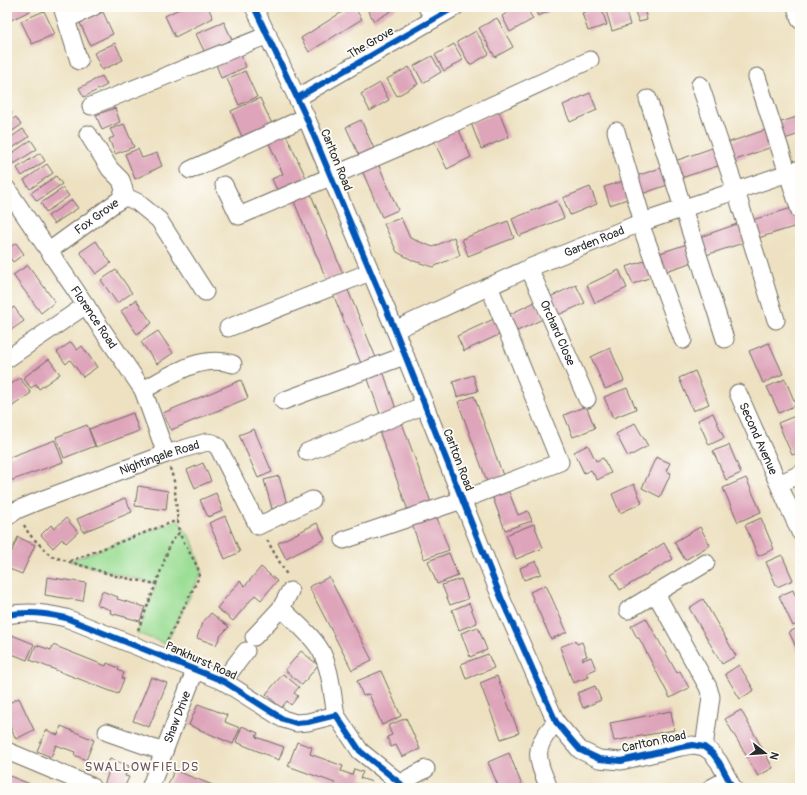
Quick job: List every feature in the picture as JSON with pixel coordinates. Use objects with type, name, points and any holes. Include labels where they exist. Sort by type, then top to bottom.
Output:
[{"type":"street","points":[[79,61],[65,13],[93,7]]},
{"type":"street","name":"Carlton Road","points":[[254,7],[306,117],[395,330],[404,356],[505,607],[556,722],[580,750],[599,759],[621,761],[692,745],[704,747],[712,753],[731,783]]},
{"type":"street","name":"The Grove","points":[[297,98],[431,13],[455,7]]},
{"type":"street","points":[[796,7],[800,20]]},
{"type":"street","points":[[91,106],[268,35]]},
{"type":"street","points":[[224,185],[239,216],[331,178],[590,60]]},
{"type":"street","points":[[757,77],[794,171],[800,211]]},
{"type":"street","points":[[700,85],[736,191],[776,320]]},
{"type":"street","points":[[648,99],[682,210],[725,339]]},
{"type":"street","points":[[190,170],[306,117]]},
{"type":"street","points":[[616,131],[642,222],[683,340]]},
{"type":"street","name":"Fox Grove","points":[[49,251],[115,204],[122,195],[124,185],[110,169],[88,134]]},
{"type":"street","name":"Garden Road","points":[[395,330],[529,268],[642,222],[682,210],[794,171]]},
{"type":"street","name":"Florence Road","points":[[7,189],[143,390],[166,454]]},
{"type":"street","points":[[122,195],[137,202],[159,220],[206,292]]},
{"type":"street","name":"Orchard Close","points":[[529,268],[587,399]]},
{"type":"street","points":[[228,328],[370,272]]},
{"type":"street","points":[[344,540],[462,500],[560,462],[489,286]]},
{"type":"street","points":[[7,359],[86,305]]},
{"type":"street","points":[[283,401],[404,356]]},
{"type":"street","points":[[143,390],[205,361],[224,361],[233,364]]},
{"type":"street","name":"Second Avenue","points":[[738,394],[800,532]]},
{"type":"street","points":[[308,452],[425,405]]},
{"type":"street","name":"Nightingale Road","points":[[12,513],[200,442],[214,443],[218,447],[248,509],[258,526]]},
{"type":"street","name":"Second Avenue","points":[[779,484],[800,474]]},
{"type":"street","points":[[258,526],[312,500]]},
{"type":"street","points":[[628,610],[706,563]]},
{"type":"street","points":[[224,681],[250,644],[281,608],[290,591]]},
{"type":"street","name":"Carlton Road","points":[[656,594],[708,687],[711,697],[704,747]]},
{"type":"street","points":[[281,608],[309,636],[321,652],[328,672],[336,715],[360,751],[399,786],[426,769]]},
{"type":"street","name":"Pankhurst Road","points":[[7,615],[21,613],[49,614],[132,644],[196,668],[224,681],[283,719],[296,723],[308,722],[336,715]]},
{"type":"street","name":"Shaw Drive","points":[[150,788],[196,668]]},
{"type":"street","points":[[549,788],[539,765],[538,749],[544,736],[556,722]]},
{"type":"street","points":[[107,732],[164,752]]},
{"type":"street","points":[[7,751],[91,786]]},
{"type":"street","points":[[712,788],[731,783]]},
{"type":"path","points":[[161,655],[198,577],[198,568],[179,533],[174,481],[166,454]]},
{"type":"path","points":[[12,513],[29,534],[51,556],[116,576],[156,584]]},
{"type":"path","points":[[69,561],[178,520]]},
{"type":"path","points":[[258,526],[288,576],[290,591]]},
{"type":"path","points":[[132,644],[171,542],[179,533]]},
{"type":"green space","points":[[178,520],[192,540],[202,572],[166,644],[137,633],[156,584],[69,561]]},
{"type":"building","points":[[7,7],[30,7],[32,10],[11,20]]},
{"type":"building","points":[[183,7],[208,7],[213,18],[175,37],[165,16]]},
{"type":"building","points":[[350,7],[354,7],[362,19],[309,52],[301,38]]},
{"type":"building","points":[[366,7],[398,7],[374,21]]},
{"type":"building","points":[[517,7],[526,7],[533,19],[510,32],[502,16]]},
{"type":"building","points":[[534,7],[559,7],[538,16]]},
{"type":"building","points":[[601,7],[607,25],[588,31],[582,13]]},
{"type":"building","points":[[605,7],[625,7],[630,25],[612,31]]},
{"type":"building","points":[[633,7],[649,7],[644,9],[647,20],[639,22]]},
{"type":"building","points":[[44,11],[55,34],[32,44],[21,21]]},
{"type":"building","points":[[103,12],[113,34],[90,45],[80,23]]},
{"type":"building","points":[[497,18],[513,47],[495,57],[479,28]]},
{"type":"building","points":[[224,22],[232,40],[205,53],[196,34]]},
{"type":"building","points":[[476,31],[489,54],[470,65],[457,42]]},
{"type":"building","points":[[115,43],[123,60],[102,70],[94,53]]},
{"type":"building","points":[[454,44],[463,60],[444,71],[435,55]]},
{"type":"building","points":[[240,53],[246,67],[221,78],[216,64]]},
{"type":"building","points":[[432,56],[441,72],[423,83],[414,66]]},
{"type":"building","points":[[409,67],[418,84],[397,96],[387,79]]},
{"type":"building","points":[[245,71],[257,97],[239,105],[227,79]]},
{"type":"building","points":[[102,76],[107,85],[84,97],[79,88]]},
{"type":"building","points":[[380,83],[389,100],[370,111],[361,94]]},
{"type":"building","points":[[590,93],[597,110],[570,122],[563,105]]},
{"type":"building","points":[[260,98],[272,124],[242,137],[231,111]]},
{"type":"building","points":[[7,105],[12,113],[7,117]]},
{"type":"building","points":[[115,108],[120,122],[102,130],[96,115]]},
{"type":"building","points":[[499,112],[509,137],[481,149],[471,123]]},
{"type":"building","points":[[800,116],[800,134],[781,140],[775,124]]},
{"type":"building","points":[[16,117],[21,125],[7,135],[7,123]]},
{"type":"building","points":[[361,120],[376,153],[361,160],[346,127]]},
{"type":"building","points":[[124,124],[134,147],[115,154],[109,139],[114,137],[110,129]]},
{"type":"building","points":[[458,128],[471,157],[447,169],[433,139]]},
{"type":"building","points":[[771,128],[777,145],[730,162],[724,144]]},
{"type":"building","points":[[23,129],[29,137],[8,151],[7,140]]},
{"type":"building","points":[[285,133],[309,184],[280,197],[272,179],[283,174],[268,141]]},
{"type":"building","points":[[31,140],[37,149],[14,164],[8,156]]},
{"type":"building","points":[[718,146],[724,164],[678,179],[672,162]]},
{"type":"building","points":[[138,149],[142,158],[157,153],[162,166],[135,179],[125,154]]},
{"type":"building","points":[[40,153],[45,161],[22,176],[17,168]]},
{"type":"building","points":[[377,161],[398,210],[382,217],[361,168]]},
{"type":"building","points":[[47,164],[53,173],[30,189],[24,180]]},
{"type":"building","points":[[667,166],[673,183],[639,195],[633,177]]},
{"type":"building","points":[[56,176],[62,184],[37,201],[31,193]]},
{"type":"building","points":[[627,180],[633,197],[610,205],[604,187]]},
{"type":"building","points":[[590,187],[597,204],[570,215],[563,198]]},
{"type":"building","points":[[63,188],[69,196],[46,212],[41,203]]},
{"type":"building","points":[[310,192],[343,274],[327,281],[293,199]]},
{"type":"building","points":[[72,200],[78,208],[54,224],[48,216]]},
{"type":"building","points":[[557,201],[564,218],[519,236],[512,219]]},
{"type":"building","points":[[795,207],[800,225],[755,239],[749,221]]},
{"type":"building","points":[[401,218],[410,238],[433,247],[454,237],[460,255],[433,267],[414,261],[397,252],[384,224]]},
{"type":"building","points":[[508,221],[514,238],[468,256],[462,239]]},
{"type":"building","points":[[740,223],[746,242],[700,257],[694,239]]},
{"type":"building","points":[[7,227],[11,233],[7,235]]},
{"type":"building","points":[[7,239],[12,246],[16,243],[24,254],[13,262],[10,258],[7,260]]},
{"type":"building","points":[[96,241],[111,263],[96,274],[80,252]]},
{"type":"building","points":[[690,243],[696,261],[660,273],[654,255]]},
{"type":"building","points":[[650,259],[656,275],[633,284],[626,267]]},
{"type":"building","points":[[28,265],[55,302],[41,313],[13,275]]},
{"type":"building","points":[[116,270],[132,293],[117,303],[101,280]]},
{"type":"building","points":[[619,270],[627,288],[595,303],[587,285]]},
{"type":"building","points":[[345,283],[379,365],[364,371],[331,289]]},
{"type":"building","points":[[576,285],[585,303],[558,315],[550,297]]},
{"type":"building","points":[[136,300],[152,323],[137,334],[121,311]]},
{"type":"building","points":[[535,302],[543,319],[515,332],[508,315]]},
{"type":"building","points":[[14,307],[24,321],[7,333],[7,312]]},
{"type":"building","points":[[498,317],[505,332],[464,351],[457,336]]},
{"type":"building","points":[[158,331],[173,353],[157,364],[141,342]]},
{"type":"building","points":[[71,342],[77,350],[82,346],[97,367],[83,377],[70,360],[66,364],[57,352]]},
{"type":"building","points":[[769,343],[783,374],[763,383],[749,351]]},
{"type":"building","points":[[610,348],[624,381],[605,389],[591,357]]},
{"type":"building","points":[[49,359],[60,374],[39,389],[36,384],[31,388],[23,378]]},
{"type":"building","points":[[383,371],[398,415],[382,420],[367,376]]},
{"type":"building","points":[[695,371],[709,404],[693,411],[679,378]]},
{"type":"building","points":[[473,375],[478,391],[457,397],[453,382]]},
{"type":"building","points":[[20,378],[31,393],[7,410],[7,387]]},
{"type":"building","points":[[785,379],[796,405],[779,413],[767,387]]},
{"type":"building","points":[[241,380],[248,398],[171,430],[163,413]]},
{"type":"building","points":[[627,388],[636,409],[613,418],[604,397]]},
{"type":"building","points":[[474,396],[505,481],[489,487],[458,402]]},
{"type":"building","points":[[586,406],[595,428],[573,437],[564,415]]},
{"type":"building","points":[[133,413],[139,431],[96,447],[89,429]]},
{"type":"building","points":[[713,413],[724,438],[709,445],[698,420]]},
{"type":"building","points":[[800,414],[800,452],[792,455],[778,423]]},
{"type":"building","points":[[401,420],[433,508],[410,516],[378,428]]},
{"type":"building","points":[[635,423],[648,446],[628,457],[616,434]]},
{"type":"building","points":[[87,425],[95,446],[64,458],[56,437]]},
{"type":"building","points":[[254,429],[272,472],[258,478],[239,435]]},
{"type":"building","points":[[55,440],[63,462],[7,482],[7,458]]},
{"type":"building","points":[[588,445],[596,461],[603,458],[611,473],[597,480],[591,470],[584,473],[574,452]]},
{"type":"building","points":[[729,445],[741,473],[726,480],[713,451]]},
{"type":"building","points":[[656,457],[670,463],[666,471],[671,473],[660,497],[642,488]]},
{"type":"building","points":[[203,463],[211,481],[195,488],[187,470]]},
{"type":"building","points":[[279,476],[287,504],[272,509],[264,480]]},
{"type":"building","points":[[746,478],[761,512],[738,522],[723,488]]},
{"type":"building","points":[[634,484],[642,503],[620,513],[612,494]]},
{"type":"building","points":[[138,486],[168,491],[166,510],[135,506]]},
{"type":"building","points":[[507,487],[518,515],[528,511],[532,521],[505,530],[491,493]]},
{"type":"building","points":[[216,493],[223,511],[208,517],[200,500]]},
{"type":"building","points":[[125,498],[132,512],[83,532],[77,519]]},
{"type":"building","points":[[435,513],[449,550],[424,559],[411,521]]},
{"type":"building","points":[[225,516],[240,552],[225,559],[209,523]]},
{"type":"building","points":[[66,518],[78,532],[66,543],[62,539],[53,548],[41,535],[51,525],[54,529]]},
{"type":"building","points":[[761,518],[774,549],[758,556],[745,525]]},
{"type":"building","points":[[317,523],[325,539],[286,559],[278,543]]},
{"type":"building","points":[[534,524],[543,548],[516,559],[506,535]]},
{"type":"building","points":[[700,527],[710,545],[685,560],[674,542]]},
{"type":"building","points":[[18,537],[35,545],[22,574],[7,568],[7,562]]},
{"type":"building","points":[[664,543],[673,559],[620,590],[611,575]]},
{"type":"building","points":[[449,553],[458,576],[437,584],[428,561]]},
{"type":"building","points":[[782,555],[793,580],[777,587],[766,562]]},
{"type":"building","points":[[536,561],[541,574],[524,580],[520,568]]},
{"type":"building","points":[[261,567],[277,581],[261,600],[255,595],[233,621],[217,608],[240,581],[245,586]]},
{"type":"building","points":[[47,577],[86,583],[83,601],[45,595]]},
{"type":"building","points":[[329,577],[372,660],[352,670],[309,587]]},
{"type":"building","points":[[461,579],[468,599],[450,605],[442,585]]},
{"type":"building","points":[[546,585],[567,632],[551,639],[530,592]]},
{"type":"building","points":[[793,590],[800,607],[800,623],[793,626],[779,596]]},
{"type":"building","points":[[102,591],[118,597],[117,599],[145,607],[140,621],[110,613],[111,610],[97,605]]},
{"type":"building","points":[[703,599],[736,656],[722,664],[689,608]]},
{"type":"building","points":[[469,603],[477,623],[459,630],[452,610]]},
{"type":"building","points":[[211,613],[229,627],[221,635],[216,645],[197,638],[202,623]]},
{"type":"building","points":[[646,618],[677,673],[680,671],[689,688],[670,698],[639,638],[637,638],[631,626]]},
{"type":"building","points":[[478,627],[487,650],[470,657],[461,633]]},
{"type":"building","points":[[800,627],[800,656],[789,632]]},
{"type":"building","points":[[7,633],[34,644],[27,660],[7,652]]},
{"type":"building","points":[[575,641],[577,644],[582,642],[587,656],[582,658],[583,660],[591,657],[596,669],[587,673],[589,677],[573,683],[560,647]]},
{"type":"building","points":[[36,645],[51,650],[53,645],[106,666],[107,663],[119,668],[118,670],[124,673],[122,678],[124,679],[118,694],[30,660]]},
{"type":"building","points":[[301,651],[318,665],[302,685],[285,670]]},
{"type":"building","points":[[488,654],[494,668],[466,679],[461,664]]},
{"type":"building","points":[[739,665],[754,690],[740,699],[725,674]]},
{"type":"building","points":[[381,671],[401,716],[382,725],[369,694],[363,696],[357,681]]},
{"type":"building","points":[[283,674],[299,687],[294,693],[298,696],[291,705],[287,701],[281,708],[266,694]]},
{"type":"building","points":[[497,676],[519,733],[501,739],[480,683]]},
{"type":"building","points":[[151,677],[167,683],[149,727],[133,721]]},
{"type":"building","points":[[595,686],[601,700],[583,708],[577,693]]},
{"type":"building","points":[[19,698],[34,730],[16,739],[7,721],[7,704]]},
{"type":"building","points":[[198,704],[227,715],[225,722],[240,728],[233,744],[189,725]]},
{"type":"building","points":[[741,710],[773,768],[758,776],[725,719]]},
{"type":"building","points":[[671,711],[674,730],[614,741],[610,723]]},
{"type":"building","points":[[406,718],[420,749],[402,757],[396,745],[391,747],[387,737],[392,735],[388,726]]},
{"type":"building","points":[[61,726],[94,740],[86,760],[74,755],[75,752],[56,745],[51,757],[37,751],[46,730],[58,735]]},
{"type":"building","points":[[242,726],[258,733],[256,737],[284,747],[279,760],[236,742]]},
{"type":"building","points":[[297,742],[312,747],[310,754],[343,766],[341,771],[352,775],[354,769],[363,772],[360,778],[372,782],[370,788],[333,788],[335,783],[288,766]]},
{"type":"building","points":[[509,753],[523,788],[499,788],[488,762]]},
{"type":"building","points":[[110,759],[129,766],[125,776],[129,777],[124,788],[103,788],[109,771],[105,769]]},
{"type":"building","points":[[174,770],[215,786],[214,788],[167,788]]},
{"type":"building","points":[[7,775],[30,784],[28,788],[7,788]]},
{"type":"cycle path","points":[[254,7],[306,117],[395,330],[502,600],[556,722],[580,750],[599,759],[621,761],[681,747],[693,745],[704,747],[712,753],[719,762],[733,788]]},
{"type":"cycle path","points":[[297,98],[455,7]]},
{"type":"cycle path","points":[[7,615],[36,613],[66,618],[223,681],[283,719],[296,723],[308,722],[336,715],[360,751],[401,784]]},
{"type":"district","name":"SWALLOWFIELDS","points":[[142,767]]}]
